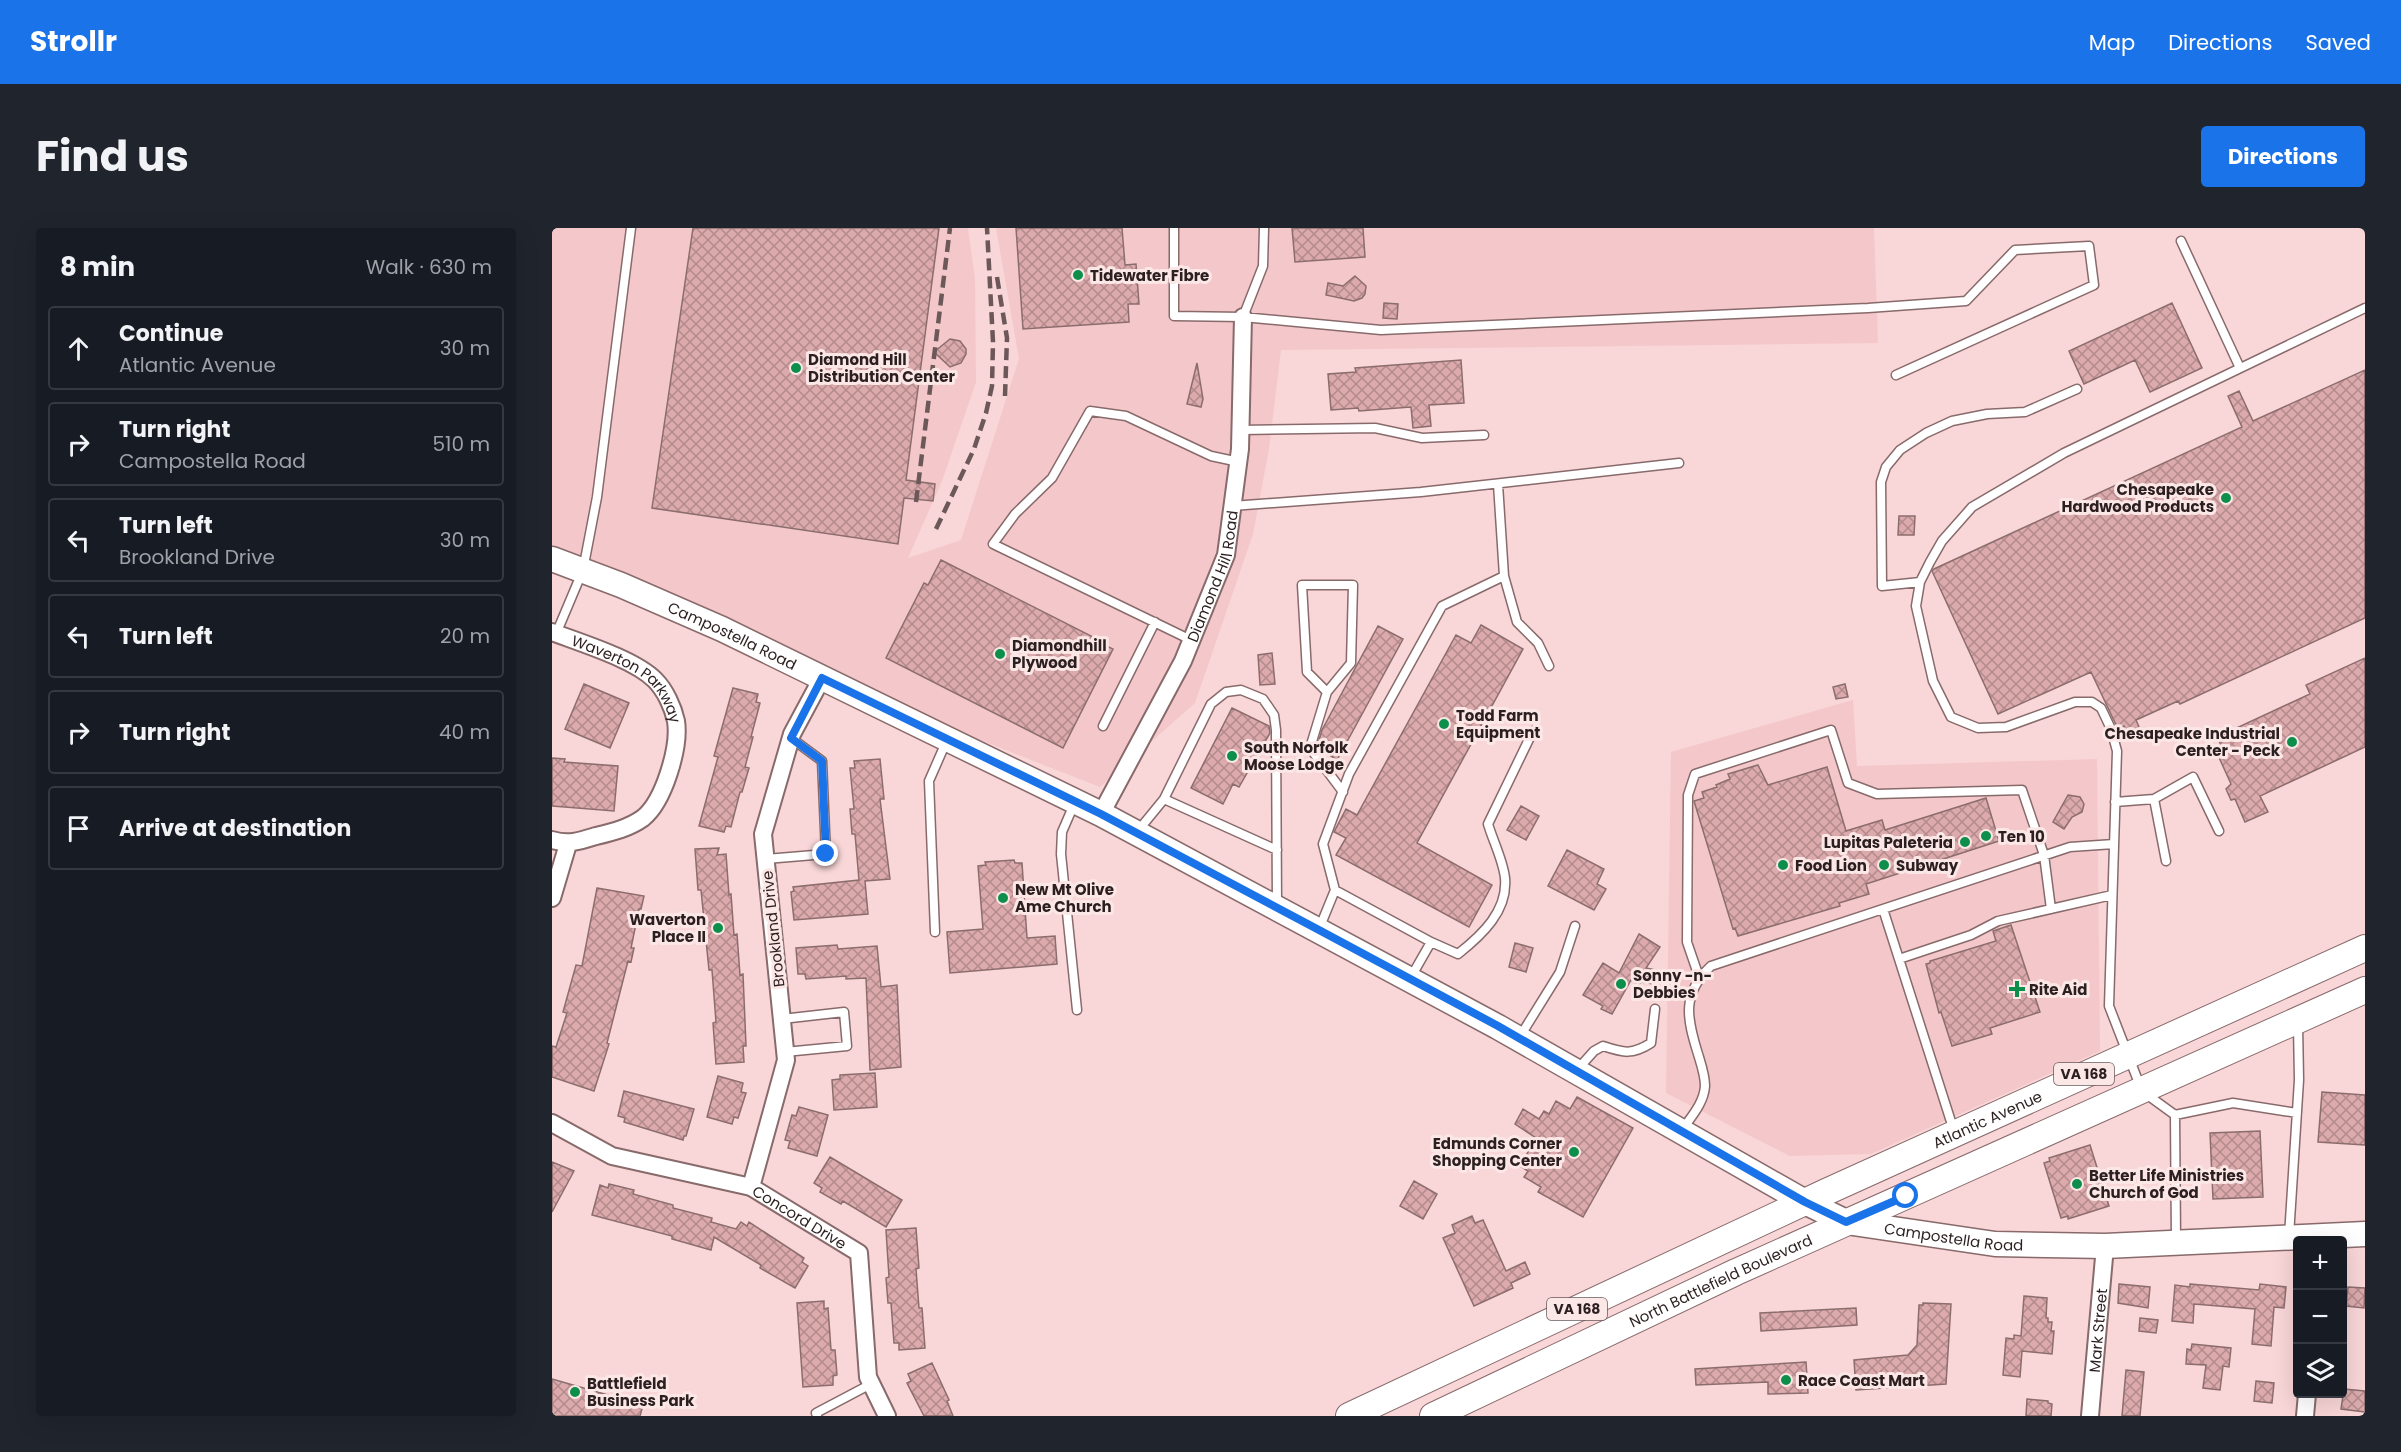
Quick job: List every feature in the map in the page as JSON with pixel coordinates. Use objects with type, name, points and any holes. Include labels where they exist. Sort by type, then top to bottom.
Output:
[{"type":"main road","name":"Campostella Road","points":[[552,559],[722,629],[1101,814],[1519,1038],[1805,1202],[1846,1222],[1995,1244],[2105,1246],[2293,1236]]},
{"type":"main road","name":"Atlantic Avenue","points":[[1805,1202],[2365,948]]},
{"type":"main road","name":"VA 168","points":[[1846,1222],[2365,990]]},
{"type":"main road","name":"VA 168","points":[[1349,1416],[1805,1202]]},
{"type":"main road","name":"North Battlefield Boulevard","points":[[1433,1416],[1846,1222]]},
{"type":"main road","name":"Campostella Road","points":[[2343,1236],[2365,1234]]},
{"type":"street","name":"Diamond Hill Road","points":[[1101,814],[1183,661],[1226,555],[1239,462],[1243,317]]},
{"type":"street","name":"Waverton Parkway","points":[[554,633],[639,667],[656,681],[669,700],[676,722],[676,745],[657,803],[651,810],[629,827],[560,842]]},
{"type":"street","name":"Brookland Drive","points":[[751,1187],[786,1060],[763,834],[791,738],[822,678]]},
{"type":"street","points":[[552,898],[560,842]]},
{"type":"street","name":"Concord Drive","points":[[552,1124],[612,1156],[751,1187],[859,1253],[868,1377],[887,1416]]},
{"type":"street","name":"Mark Street","points":[[2090,1416],[2105,1246]]},
{"type":"street","points":[[2306,1416],[2307,1398]]},
{"type":"lane","points":[[554,633],[583,570],[597,497],[631,228]]},
{"type":"lane","points":[[1174,228],[1174,316],[1243,317],[1381,330],[1868,308],[1966,301],[2015,249],[2089,246],[2094,285],[1896,375]]},
{"type":"lane","points":[[1243,317],[1263,266],[1264,228]]},
{"type":"lane","points":[[2181,241],[2240,368]]},
{"type":"lane","points":[[2297,1113],[2233,1103],[2175,1115],[2142,1091],[2109,1006],[2117,751],[2111,729],[2101,708],[2092,702],[2075,702],[2006,727],[1978,728],[1951,717],[1933,681],[1916,606],[1920,582],[1942,541],[1972,507],[2064,453],[2365,308]]},
{"type":"lane","points":[[1920,582],[1882,586],[1881,482],[1886,467],[1899,450],[1926,433],[1952,421],[1987,414],[2025,412],[2077,388]]},
{"type":"lane","points":[[1191,640],[993,544],[1015,514],[1052,478],[1090,411],[1126,416],[1211,456],[1239,462]]},
{"type":"lane","points":[[1241,430],[1375,428],[1422,438],[1484,435]]},
{"type":"lane","points":[[1233,506],[1498,484],[1679,463]]},
{"type":"lane","points":[[1498,484],[1504,576],[1517,622],[1539,643],[1549,666]]},
{"type":"lane","points":[[1319,930],[1335,890],[1323,844],[1349,774],[1442,606],[1504,576]]},
{"type":"lane","points":[[1327,692],[1307,672],[1302,585],[1353,585],[1351,663],[1327,692],[1310,748],[1343,792]]},
{"type":"lane","points":[[1102,726],[1155,622]]},
{"type":"lane","points":[[1136,833],[1164,799],[1211,704],[1227,692],[1241,690],[1263,699],[1274,715],[1276,730],[1277,909]]},
{"type":"lane","points":[[1699,977],[1687,942],[1688,795],[1695,774],[1831,730],[1848,783],[1877,794],[2022,790],[2044,855],[2051,909]]},
{"type":"lane","points":[[1335,890],[1431,942],[1458,954],[1482,935],[1502,904],[1505,878],[1488,824],[1533,731]]},
{"type":"lane","points":[[766,860],[826,854],[822,761],[791,738]]},
{"type":"lane","points":[[935,932],[929,781],[947,740]]},
{"type":"lane","points":[[2115,802],[2154,799],[2193,777],[2219,831]]},
{"type":"lane","points":[[1164,799],[1277,850]]},
{"type":"lane","points":[[2154,799],[2166,861]]},
{"type":"lane","points":[[1075,802],[1062,831],[1061,854],[1077,1010]]},
{"type":"lane","points":[[1681,1131],[1701,1102],[1705,1086],[1703,1070],[1688,1022],[1690,1000],[1699,977],[1711,966],[2070,847],[2114,844]]},
{"type":"lane","points":[[1899,958],[1971,935],[1998,921],[2112,895]]},
{"type":"lane","points":[[1883,909],[1955,1134]]},
{"type":"lane","points":[[1519,1038],[1560,972],[1575,926]]},
{"type":"lane","points":[[1410,979],[1431,942]]},
{"type":"lane","points":[[1576,1071],[1594,1051],[1603,1046],[1621,1053],[1638,1051],[1651,1043],[1655,1009]]},
{"type":"lane","points":[[782,1018],[844,1012],[846,1046],[785,1052]]},
{"type":"lane","points":[[2289,1236],[2299,1080],[2298,1021]]},
{"type":"lane","points":[[2175,1115],[2176,1242]]},
{"type":"lane","points":[[817,1416],[816,1413],[872,1384]]},
{"type":"shaded area","points":[[552,228],[968,228],[975,279],[976,382],[942,481],[908,558],[961,540],[1019,359],[996,228],[1874,228],[1878,343],[1281,350],[1269,449],[1253,534],[1195,703],[1100,787],[822,678],[552,563]]},
{"type":"shaded area","points":[[1853,700],[1857,766],[2097,759],[2100,1051],[1871,1154],[1790,1156],[1666,1093],[1671,752]]},
{"type":"building","name":"Diamond Hill Distribution Center","points":[[693,228],[939,228],[906,480],[935,484],[933,501],[904,498],[898,544],[652,508]]},
{"type":"building","name":"Tidewater Fibre","points":[[1016,228],[1122,228],[1125,265],[1136,264],[1139,304],[1128,304],[1129,322],[1023,329]]},
{"type":"building","points":[[1292,228],[1363,228],[1365,257],[1295,262]]},
{"type":"building","points":[[1355,276],[1366,286],[1362,298],[1354,301],[1326,295],[1328,283],[1343,286]]},
{"type":"building","points":[[1384,303],[1398,304],[1397,319],[1383,318]]},
{"type":"building","points":[[2172,303],[2202,368],[2150,392],[2135,360],[2084,384],[2069,351]]},
{"type":"building","points":[[950,339],[960,341],[966,349],[966,354],[961,363],[950,367],[934,352]]},
{"type":"building","points":[[1461,360],[1464,403],[1429,405],[1431,426],[1413,428],[1411,407],[1359,411],[1358,408],[1331,410],[1328,374],[1356,372],[1355,368]]},
{"type":"building","points":[[1197,363],[1203,399],[1201,407],[1187,404]]},
{"type":"building","name":"Chesapeake Hardwood Products","points":[[2365,370],[2365,618],[2180,704],[2178,701],[2136,720],[2139,727],[2127,733],[2124,726],[2118,729],[2091,672],[1998,714],[1932,571],[1934,569],[2242,427],[2228,396],[2239,391],[2253,421]]},
{"type":"building","points":[[1899,516],[1915,516],[1914,535],[1898,535]]},
{"type":"building","name":"Diamondhill Plywood","points":[[941,560],[1113,649],[1063,748],[886,658],[924,583],[928,585]]},
{"type":"building","name":"Todd Farm Equipment","points":[[1481,625],[1523,649],[1417,843],[1492,885],[1469,927],[1336,855],[1346,838],[1334,832],[1346,809],[1357,815],[1456,635],[1471,643]]},
{"type":"building","points":[[1378,626],[1403,639],[1337,760],[1317,747],[1322,730]]},
{"type":"building","points":[[1272,653],[1275,684],[1260,685],[1258,655]]},
{"type":"building","name":"Chesapeake Industrial Center - Peck","points":[[2365,658],[2365,747],[2260,796],[2268,812],[2245,822],[2235,799],[2231,800],[2226,789],[2231,784],[2217,753],[2224,751],[2217,737],[2310,694],[2306,685]]},
{"type":"building","points":[[584,684],[629,703],[610,748],[565,729]]},
{"type":"building","points":[[1845,684],[1848,697],[1836,699],[1833,687]]},
{"type":"building","points":[[733,688],[758,694],[756,702],[760,703],[745,767],[749,768],[731,827],[726,826],[724,832],[699,826],[718,757],[714,756]]},
{"type":"building","name":"South Norfolk Moose Lodge","points":[[1232,708],[1269,726],[1270,733],[1239,787],[1233,784],[1223,804],[1191,788]]},
{"type":"building","points":[[552,758],[565,759],[564,762],[618,766],[614,811],[552,806]]},
{"type":"building","points":[[880,759],[884,799],[880,799],[890,879],[865,881],[868,914],[794,920],[791,892],[794,891],[793,887],[859,880],[855,834],[852,834],[850,809],[854,809],[850,768],[855,768],[854,761]]},
{"type":"building","points":[[1758,765],[1768,785],[1827,767],[1846,831],[1882,820],[1885,830],[1986,798],[1999,841],[1866,884],[1869,894],[1839,903],[1840,906],[1738,936],[1735,928],[1733,929],[1694,801],[1704,798],[1702,792],[1730,779],[1728,774]]},
{"type":"building","points":[[2068,795],[2080,797],[2084,804],[2082,812],[2072,817],[2064,829],[2053,822]]},
{"type":"building","points":[[1521,806],[1539,816],[1526,840],[1507,830]]},
{"type":"building","name":"Waverton Place II","points":[[719,848],[717,855],[726,854],[734,935],[737,934],[740,975],[743,974],[746,1046],[743,1046],[744,1062],[716,1064],[712,970],[709,970],[695,849]]},
{"type":"building","points":[[1567,850],[1604,869],[1597,884],[1606,889],[1594,910],[1548,886]]},
{"type":"building","name":"New Mt Olive Ame Church","points":[[1014,860],[1015,863],[1022,863],[1027,938],[1055,936],[1057,964],[950,973],[947,932],[983,929],[978,866],[986,865],[985,862]]},
{"type":"building","points":[[597,888],[644,896],[631,948],[634,948],[631,962],[628,961],[607,1043],[609,1044],[594,1091],[552,1077],[552,1046],[556,1047],[567,1013],[563,1012],[576,965],[582,966]]},
{"type":"building","name":"Rite Aid","points":[[2011,925],[2040,1012],[1990,1028],[1992,1034],[1952,1046],[1941,1012],[1939,1013],[1926,964],[1996,941],[1993,931]]},
{"type":"building","points":[[1639,934],[1660,947],[1646,968],[1656,970],[1653,984],[1641,982],[1639,985],[1631,980],[1612,1014],[1601,1009],[1603,1006],[1583,995],[1603,963],[1619,973]]},
{"type":"building","points":[[1515,943],[1533,948],[1526,972],[1509,967]]},
{"type":"building","points":[[837,945],[838,949],[877,946],[881,987],[897,985],[901,1067],[870,1070],[866,978],[846,979],[846,976],[806,979],[805,974],[798,974],[796,948]]},
{"type":"building","points":[[875,1073],[877,1107],[834,1110],[832,1080],[840,1079],[840,1075]]},
{"type":"building","points":[[718,1076],[743,1083],[741,1092],[746,1093],[738,1118],[734,1117],[732,1124],[707,1117]]},
{"type":"building","points":[[624,1091],[694,1109],[683,1140],[624,1122],[625,1118],[618,1116]]},
{"type":"building","points":[[2322,1092],[2365,1095],[2365,1145],[2318,1142]]},
{"type":"building","name":"Edmunds Corner Shopping Center","points":[[1577,1097],[1633,1128],[1583,1217],[1538,1192],[1541,1187],[1524,1177],[1528,1171],[1520,1166],[1536,1138],[1515,1124],[1523,1109],[1539,1119],[1544,1111],[1549,1114],[1556,1101],[1570,1109]]},
{"type":"building","points":[[799,1107],[828,1115],[817,1156],[788,1148],[790,1141],[785,1140],[792,1115],[796,1116]]},
{"type":"building","points":[[2260,1131],[2263,1197],[2213,1199],[2210,1133]]},
{"type":"building","name":"Better Life Ministries Church of God","points":[[2090,1145],[2109,1206],[2068,1219],[2068,1216],[2061,1218],[2044,1163],[2050,1161],[2049,1158]]},
{"type":"building","points":[[830,1157],[902,1200],[886,1227],[843,1201],[841,1204],[820,1192],[822,1188],[814,1183]]},
{"type":"building","points":[[552,1162],[574,1171],[552,1212]]},
{"type":"building","points":[[1414,1181],[1437,1194],[1423,1219],[1400,1206]]},
{"type":"building","points":[[609,1184],[634,1190],[633,1194],[712,1218],[711,1222],[736,1229],[741,1222],[747,1226],[749,1222],[804,1258],[802,1262],[808,1266],[795,1288],[714,1237],[711,1250],[672,1239],[672,1236],[592,1215],[600,1185],[608,1188]]},
{"type":"building","points":[[1472,1216],[1475,1223],[1483,1220],[1506,1271],[1525,1262],[1530,1274],[1511,1283],[1513,1288],[1474,1306],[1443,1238],[1455,1233],[1452,1225]]},
{"type":"building","points":[[916,1228],[919,1268],[916,1269],[925,1348],[899,1350],[899,1343],[894,1343],[891,1303],[888,1303],[886,1230]]},
{"type":"building","points":[[2119,1284],[2150,1287],[2148,1308],[2118,1303]]},
{"type":"building","points":[[2190,1284],[2259,1290],[2260,1284],[2286,1287],[2284,1308],[2274,1307],[2271,1346],[2252,1344],[2255,1309],[2194,1304],[2193,1323],[2172,1321],[2175,1285],[2190,1287]]},
{"type":"building","points":[[2348,1287],[2365,1288],[2364,1308],[2347,1306]]},
{"type":"building","points":[[2024,1296],[2047,1298],[2046,1318],[2048,1322],[2052,1322],[2051,1331],[2054,1331],[2052,1354],[2022,1351],[2020,1377],[2003,1375],[2006,1338],[2014,1339],[2014,1335],[2021,1336]]},
{"type":"building","points":[[824,1301],[824,1309],[828,1308],[831,1350],[835,1350],[837,1375],[833,1376],[833,1385],[803,1387],[797,1303]]},
{"type":"building","points":[[1923,1303],[1951,1304],[1946,1384],[1856,1390],[1854,1360],[1908,1355],[1917,1345],[1919,1305]]},
{"type":"building","points":[[1856,1308],[1857,1325],[1761,1331],[1760,1313]]},
{"type":"building","points":[[2140,1318],[2158,1320],[2156,1333],[2139,1331]]},
{"type":"building","points":[[2192,1344],[2231,1348],[2229,1367],[2223,1366],[2220,1390],[2203,1388],[2206,1365],[2186,1364],[2187,1349],[2191,1350]]},
{"type":"building","points":[[1806,1362],[1808,1393],[1768,1394],[1768,1382],[1696,1385],[1695,1369]]},
{"type":"building","points":[[932,1363],[949,1400],[947,1401],[953,1416],[924,1416],[907,1383],[911,1381],[908,1374]]},
{"type":"building","points":[[2126,1370],[2144,1372],[2140,1416],[2122,1416]]},
{"type":"building","name":"Battlefield Business Park","points":[[552,1379],[643,1405],[640,1416],[552,1416]]},
{"type":"building","points":[[2256,1381],[2274,1383],[2272,1403],[2254,1401]]},
{"type":"building","points":[[2347,1389],[2365,1391],[2365,1412],[2341,1409],[2343,1398],[2347,1398]]},
{"type":"building","points":[[2027,1399],[2048,1401],[2052,1404],[2051,1416],[2026,1416]]},
{"type":"railway","points":[[916,502],[950,228]]},
{"type":"railway","points":[[936,529],[974,449],[992,386],[993,342],[987,228]]},
{"type":"railway","points":[[997,277],[1007,338],[1005,396]]},
{"type":"place","name":"Tidewater Fibre","points":[[1078,275]]},
{"type":"place","name":"Diamond Hill Distribution Center","points":[[796,368]]},
{"type":"place","name":"Chesapeake Hardwood Products","points":[[2226,498]]},
{"type":"place","name":"Diamondhill Plywood","points":[[1000,654]]},
{"type":"place","name":"Todd Farm Equipment","points":[[1444,724]]},
{"type":"place","name":"Chesapeake Industrial Center - Peck","points":[[2292,742]]},
{"type":"place","name":"South Norfolk Moose Lodge","points":[[1232,756]]},
{"type":"place","name":"Ten 10","points":[[1986,836]]},
{"type":"place","name":"Lupitas Paleteria","points":[[1965,842]]},
{"type":"place","name":"Food Lion","points":[[1783,865]]},
{"type":"place","name":"Subway","points":[[1884,865]]},
{"type":"place","name":"New Mt Olive Ame Church","points":[[1003,898]]},
{"type":"place","name":"Waverton Place II","points":[[718,928]]},
{"type":"place","name":"Sonny -n- Debbies","points":[[1621,984]]},
{"type":"place","name":"Rite Aid","points":[[2017,989]]},
{"type":"place","name":"Edmunds Corner Shopping Center","points":[[1574,1152]]},
{"type":"place","name":"Better Life Ministries Church of God","points":[[2077,1184]]},
{"type":"place","name":"Race Coast Mart","points":[[1786,1380]]},
{"type":"place","name":"Battlefield Business Park","points":[[575,1392]]},
{"type":"route","points":[[826,854],[822,761],[791,738],[822,678],[1101,814],[1498,1026],[1805,1202],[1846,1222],[1906,1196]]}]
